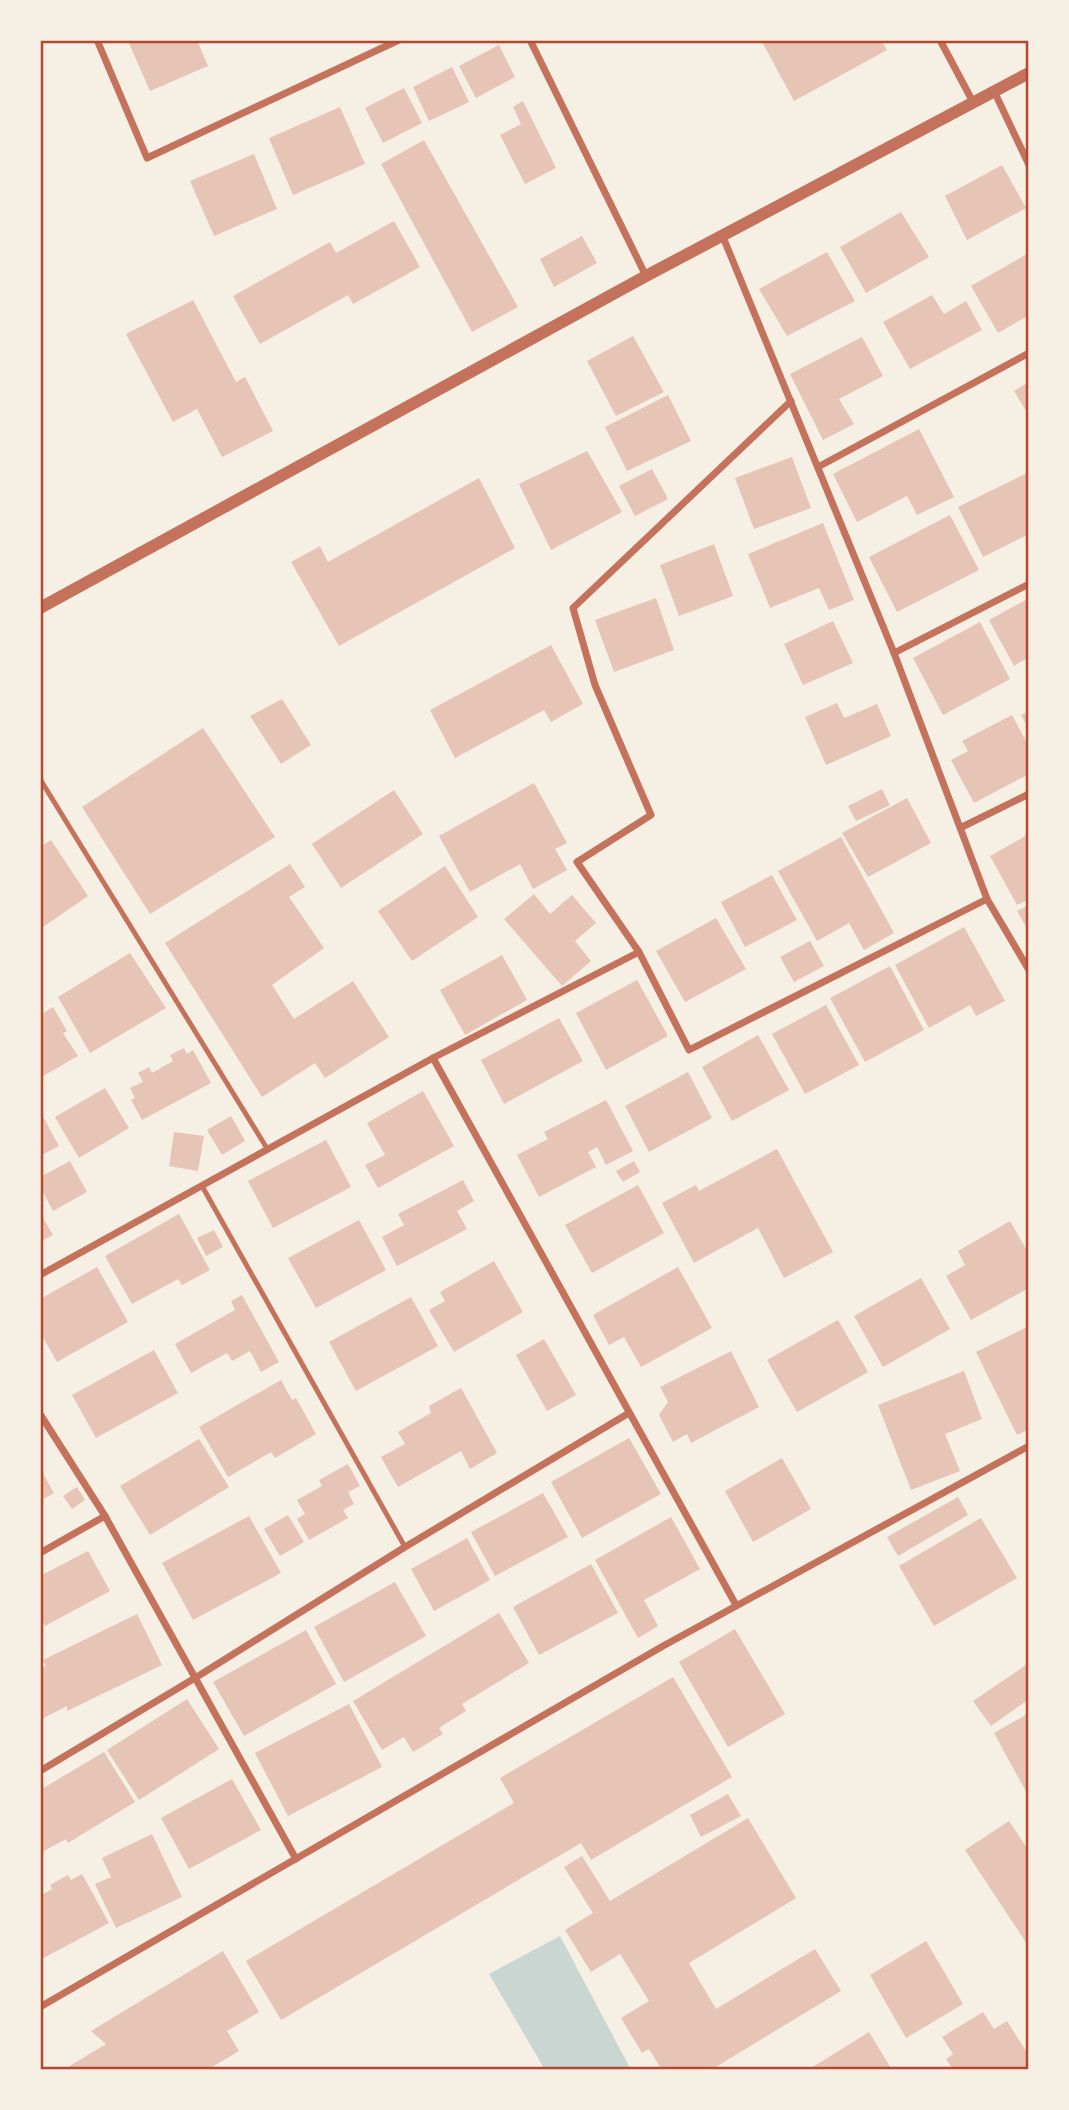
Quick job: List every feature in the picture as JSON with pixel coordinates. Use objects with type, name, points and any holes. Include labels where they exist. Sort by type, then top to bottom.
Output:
[{"type":"street","points":[[97,40],[147,158],[399,40]]},
{"type":"street","points":[[530,40],[646,276]]},
{"type":"street","points":[[940,40],[973,102]]},
{"type":"street","points":[[40,608],[646,276],[1029,73]]},
{"type":"street","points":[[994,91],[1029,165]]},
{"type":"street","points":[[723,237],[894,653],[987,899],[1029,970]]},
{"type":"street","points":[[818,467],[1029,353]]},
{"type":"street","points":[[791,401],[573,608],[595,685],[651,816],[577,862],[639,952],[689,1050],[987,899]]},
{"type":"street","points":[[894,653],[1029,584]]},
{"type":"street","points":[[962,827],[1029,794]]},
{"type":"street","points":[[40,1275],[433,1058],[639,952]]},
{"type":"street","points":[[433,1058],[736,1605]]},
{"type":"street","points":[[40,1771],[629,1413]]},
{"type":"street","points":[[40,1414],[43,1426],[105,1516],[296,1859]]},
{"type":"street","points":[[40,2007],[736,1605],[1029,1446]]},
{"type":"street","points":[[40,1553],[105,1516]]},
{"type":"lane","points":[[40,779],[268,1150]]},
{"type":"lane","points":[[202,1186],[405,1547]]},
{"type":"shaded area","points":[[560,1936],[631,2070],[545,2070],[489,1974]]},
{"type":"building","points":[[197,40],[208,66],[150,91],[128,41]]},
{"type":"building","points":[[761,40],[881,40],[887,50],[794,101]]},
{"type":"building","points":[[499,45],[515,77],[476,98],[459,66]]},
{"type":"building","points":[[452,67],[469,102],[429,121],[413,87]]},
{"type":"building","points":[[404,88],[422,123],[383,143],[365,108]]},
{"type":"building","points":[[523,101],[556,168],[525,184],[500,135],[521,124],[513,107]]},
{"type":"building","points":[[340,107],[365,164],[293,195],[269,138]]},
{"type":"building","points":[[424,140],[518,307],[472,332],[381,164]]},
{"type":"building","points":[[254,154],[277,209],[214,236],[190,181]]},
{"type":"building","points":[[1002,165],[1026,208],[967,240],[945,196]]},
{"type":"building","points":[[901,212],[929,257],[866,293],[840,247]]},
{"type":"building","points":[[394,221],[420,267],[353,304],[348,295],[260,344],[233,296],[330,242],[336,253]]},
{"type":"building","points":[[582,236],[597,263],[554,287],[540,259]]},
{"type":"building","points":[[827,252],[855,301],[787,336],[759,289]]},
{"type":"building","points":[[1029,253],[1029,315],[998,333],[971,286]]},
{"type":"building","points":[[932,295],[944,314],[966,301],[982,330],[910,369],[883,322]]},
{"type":"building","points":[[193,300],[236,382],[245,377],[273,431],[222,457],[197,409],[173,422],[126,334]]},
{"type":"building","points":[[633,336],[664,392],[616,416],[587,361]]},
{"type":"building","points":[[862,337],[883,376],[839,399],[854,424],[823,440],[790,374]]},
{"type":"building","points":[[1029,382],[1029,416],[1014,391]]},
{"type":"building","points":[[668,395],[691,441],[627,471],[605,427]]},
{"type":"building","points":[[919,429],[954,497],[917,515],[907,496],[857,522],[833,474]]},
{"type":"building","points":[[587,451],[622,512],[551,550],[519,484]]},
{"type":"building","points":[[792,457],[811,508],[754,529],[735,478]]},
{"type":"building","points":[[652,469],[668,499],[635,516],[619,486]]},
{"type":"building","points":[[1029,472],[1029,534],[983,557],[958,507]]},
{"type":"building","points":[[479,478],[515,548],[339,646],[291,562],[320,546],[328,562]]},
{"type":"building","points":[[950,515],[979,570],[897,612],[869,557]]},
{"type":"building","points":[[823,523],[854,600],[829,610],[819,588],[770,608],[748,554]]},
{"type":"building","points":[[714,544],[733,596],[679,616],[660,565]]},
{"type":"building","points":[[656,598],[674,650],[614,672],[595,620]]},
{"type":"building","points":[[1029,598],[1029,657],[1014,666],[989,620]]},
{"type":"building","points":[[833,621],[853,663],[803,685],[784,644]]},
{"type":"building","points":[[980,622],[1010,679],[943,715],[913,658]]},
{"type":"building","points":[[551,645],[583,704],[551,722],[544,710],[455,758],[430,710]]},
{"type":"building","points":[[282,699],[311,745],[281,764],[250,716]]},
{"type":"building","points":[[837,703],[844,718],[877,704],[891,736],[826,765],[805,717]]},
{"type":"building","points":[[1029,712],[1029,729],[1021,715]]},
{"type":"building","points":[[1012,715],[1029,747],[1029,774],[974,803],[951,760],[968,751],[962,741]]},
{"type":"building","points":[[203,728],[275,837],[150,914],[82,807]]},
{"type":"building","points":[[534,783],[567,843],[555,849],[567,870],[533,889],[520,864],[470,892],[439,836]]},
{"type":"building","points":[[882,789],[890,805],[856,821],[848,806]]},
{"type":"building","points":[[394,790],[423,834],[341,888],[312,844]]},
{"type":"building","points":[[907,798],[931,843],[868,877],[842,833]]},
{"type":"building","points":[[1029,834],[1029,899],[1017,905],[990,856]]},
{"type":"building","points":[[841,837],[894,933],[864,950],[849,923],[817,941],[778,871]]},
{"type":"building","points":[[51,840],[88,896],[40,929],[40,847]]},
{"type":"building","points":[[290,864],[305,887],[289,897],[324,948],[272,985],[294,1019],[353,981],[389,1037],[325,1078],[315,1063],[262,1097],[165,943]]},
{"type":"building","points":[[445,866],[478,917],[412,961],[378,911]]},
{"type":"building","points":[[772,875],[797,920],[745,947],[721,902]]},
{"type":"building","points":[[534,894],[550,914],[572,895],[596,923],[575,941],[591,961],[562,986],[504,919]]},
{"type":"building","points":[[1029,905],[1029,932],[1017,911]]},
{"type":"building","points":[[716,918],[746,969],[685,1002],[656,951]]},
{"type":"building","points":[[964,927],[1005,1001],[976,1016],[970,1005],[929,1028],[895,965]]},
{"type":"building","points":[[810,941],[824,966],[794,982],[780,957]]},
{"type":"building","points":[[130,953],[166,1008],[90,1053],[58,997]]},
{"type":"building","points":[[502,955],[527,1000],[465,1035],[440,990]]},
{"type":"building","points":[[890,966],[924,1030],[865,1062],[830,998]]},
{"type":"building","points":[[637,980],[668,1036],[606,1070],[576,1013]]},
{"type":"building","points":[[826,1005],[859,1065],[805,1094],[772,1034]]},
{"type":"building","points":[[53,1007],[67,1031],[63,1033],[78,1056],[43,1076],[40,1071],[40,1015]]},
{"type":"building","points":[[559,1018],[583,1061],[504,1104],[481,1060]]},
{"type":"building","points":[[758,1035],[789,1090],[732,1121],[702,1067]]},
{"type":"building","points":[[184,1048],[187,1054],[193,1050],[211,1083],[142,1120],[131,1100],[135,1098],[130,1088],[143,1082],[138,1073],[149,1067],[152,1073],[173,1061],[170,1055]]},
{"type":"building","points":[[688,1072],[712,1118],[649,1152],[625,1106]]},
{"type":"building","points":[[105,1088],[129,1128],[79,1158],[55,1117]]},
{"type":"building","points":[[423,1091],[454,1146],[378,1188],[365,1165],[385,1155],[367,1123]]},
{"type":"building","points":[[606,1100],[633,1151],[606,1165],[597,1147],[588,1152],[596,1167],[539,1197],[517,1155],[548,1139],[544,1132]]},
{"type":"building","points":[[40,1111],[59,1146],[40,1156]]},
{"type":"building","points":[[231,1116],[245,1141],[222,1155],[207,1130]]},
{"type":"building","points":[[174,1132],[204,1136],[198,1171],[169,1166]]},
{"type":"building","points":[[326,1140],[351,1187],[273,1228],[248,1181]]},
{"type":"building","points":[[777,1149],[833,1252],[784,1278],[758,1228],[694,1263],[662,1203],[696,1185],[699,1191]]},
{"type":"building","points":[[70,1161],[87,1192],[53,1211],[40,1187],[40,1177]]},
{"type":"building","points":[[634,1161],[640,1172],[623,1182],[616,1171]]},
{"type":"building","points":[[463,1180],[474,1201],[457,1211],[467,1229],[397,1266],[382,1237],[404,1225],[398,1214]]},
{"type":"building","points":[[638,1185],[664,1233],[592,1273],[565,1225]]},
{"type":"building","points":[[40,1213],[53,1235],[40,1242]]},
{"type":"building","points":[[179,1214],[210,1270],[182,1285],[178,1279],[132,1304],[105,1256]]},
{"type":"building","points":[[359,1220],[386,1270],[316,1308],[288,1258]]},
{"type":"building","points":[[1010,1221],[1029,1254],[1029,1288],[971,1320],[946,1276],[965,1265],[958,1251]]},
{"type":"building","points":[[214,1230],[223,1247],[206,1256],[197,1238]]},
{"type":"building","points":[[494,1261],[523,1312],[454,1352],[429,1310],[445,1301],[440,1292]]},
{"type":"building","points":[[97,1267],[128,1322],[57,1362],[40,1332],[40,1299]]},
{"type":"building","points":[[678,1267],[712,1328],[641,1367],[624,1337],[609,1345],[593,1315]]},
{"type":"building","points":[[921,1278],[950,1329],[883,1367],[854,1316]]},
{"type":"building","points":[[242,1295],[279,1362],[261,1372],[250,1351],[232,1361],[227,1353],[191,1373],[175,1344],[235,1310],[231,1301]]},
{"type":"building","points":[[411,1297],[438,1346],[356,1391],[329,1342]]},
{"type":"building","points":[[838,1320],[868,1372],[797,1412],[767,1360]]},
{"type":"building","points":[[1029,1326],[1029,1429],[1017,1435],[976,1352]]},
{"type":"building","points":[[544,1339],[576,1395],[547,1411],[516,1355]]},
{"type":"building","points":[[154,1350],[178,1393],[96,1438],[72,1395]]},
{"type":"building","points":[[731,1351],[759,1407],[691,1443],[687,1434],[673,1442],[659,1415],[668,1402],[660,1387]]},
{"type":"building","points":[[964,1371],[982,1419],[945,1434],[960,1471],[911,1490],[878,1405]]},
{"type":"building","points":[[281,1380],[292,1400],[296,1398],[316,1434],[275,1458],[271,1452],[228,1477],[199,1427]]},
{"type":"building","points":[[461,1388],[497,1453],[470,1469],[461,1451],[398,1487],[381,1457],[405,1444],[398,1432],[431,1413],[429,1406]]},
{"type":"building","points":[[629,1438],[661,1494],[582,1538],[551,1482]]},
{"type":"building","points":[[199,1439],[229,1487],[150,1535],[120,1486]]},
{"type":"building","points":[[782,1458],[811,1509],[753,1542],[725,1491]]},
{"type":"building","points":[[348,1464],[360,1486],[348,1492],[354,1504],[343,1510],[348,1518],[309,1540],[297,1519],[305,1514],[297,1500],[322,1486],[319,1480]]},
{"type":"building","points":[[40,1468],[54,1493],[40,1501]]},
{"type":"building","points":[[77,1487],[85,1500],[72,1509],[63,1496]]},
{"type":"building","points":[[543,1493],[568,1537],[495,1576],[471,1532]]},
{"type":"building","points":[[958,1497],[968,1515],[898,1556],[887,1537]]},
{"type":"building","points":[[288,1515],[304,1542],[280,1556],[264,1529]]},
{"type":"building","points":[[249,1516],[281,1573],[193,1620],[162,1563]]},
{"type":"building","points":[[671,1517],[700,1569],[644,1600],[658,1626],[638,1638],[595,1560]]},
{"type":"building","points":[[981,1518],[1017,1578],[934,1626],[899,1566]]},
{"type":"building","points":[[467,1538],[490,1580],[434,1611],[411,1569]]},
{"type":"building","points":[[88,1551],[110,1591],[45,1626],[40,1617],[40,1576]]},
{"type":"building","points":[[591,1564],[618,1613],[539,1655],[513,1607]]},
{"type":"building","points":[[395,1582],[426,1636],[344,1682],[314,1627]]},
{"type":"building","points":[[499,1613],[529,1663],[462,1704],[466,1711],[439,1728],[443,1734],[413,1752],[404,1737],[382,1750],[353,1701]]},
{"type":"building","points":[[137,1614],[162,1665],[67,1711],[67,1706],[40,1720],[40,1669],[46,1666],[43,1660]]},
{"type":"building","points":[[735,1629],[785,1714],[728,1747],[679,1662]]},
{"type":"building","points":[[306,1630],[336,1684],[244,1736],[213,1682]]},
{"type":"building","points":[[1029,1663],[1029,1699],[991,1726],[973,1701]]},
{"type":"building","points":[[673,1677],[732,1777],[591,1860],[581,1843],[281,2020],[246,1961],[514,1803],[500,1778]]},
{"type":"building","points":[[187,1699],[219,1749],[139,1800],[107,1750]]},
{"type":"building","points":[[349,1704],[382,1767],[288,1816],[255,1753]]},
{"type":"building","points":[[1029,1713],[1029,1797],[994,1733]]},
{"type":"building","points":[[104,1752],[135,1802],[68,1843],[66,1839],[40,1853],[40,1790]]},
{"type":"building","points":[[232,1779],[261,1830],[189,1869],[161,1818]]},
{"type":"building","points":[[728,1794],[741,1816],[701,1837],[690,1815]]},
{"type":"building","points":[[748,1818],[796,1898],[689,1963],[716,2009],[815,1949],[841,1991],[711,2070],[662,2070],[649,2049],[642,2053],[621,2018],[649,2001],[620,1954],[591,1972],[565,1930],[593,1913],[564,1867],[582,1856],[610,1901]]},
{"type":"building","points":[[1009,1821],[1029,1851],[1029,1947],[965,1850]]},
{"type":"building","points":[[152,1834],[182,1897],[116,1928],[95,1884],[111,1877],[102,1858]]},
{"type":"building","points":[[82,1874],[109,1923],[40,1960],[40,1896],[52,1889],[50,1885],[68,1875],[71,1880]]},
{"type":"building","points":[[926,1941],[963,2004],[906,2038],[870,1975]]},
{"type":"building","points":[[223,1951],[259,2012],[227,2031],[239,2051],[207,2070],[63,2070],[106,2044],[91,2031]]},
{"type":"building","points":[[983,2012],[994,2029],[1007,2021],[1029,2056],[1029,2070],[953,2070],[946,2059],[953,2054],[942,2037]]},
{"type":"building","points":[[869,2032],[892,2070],[808,2070]]}]
